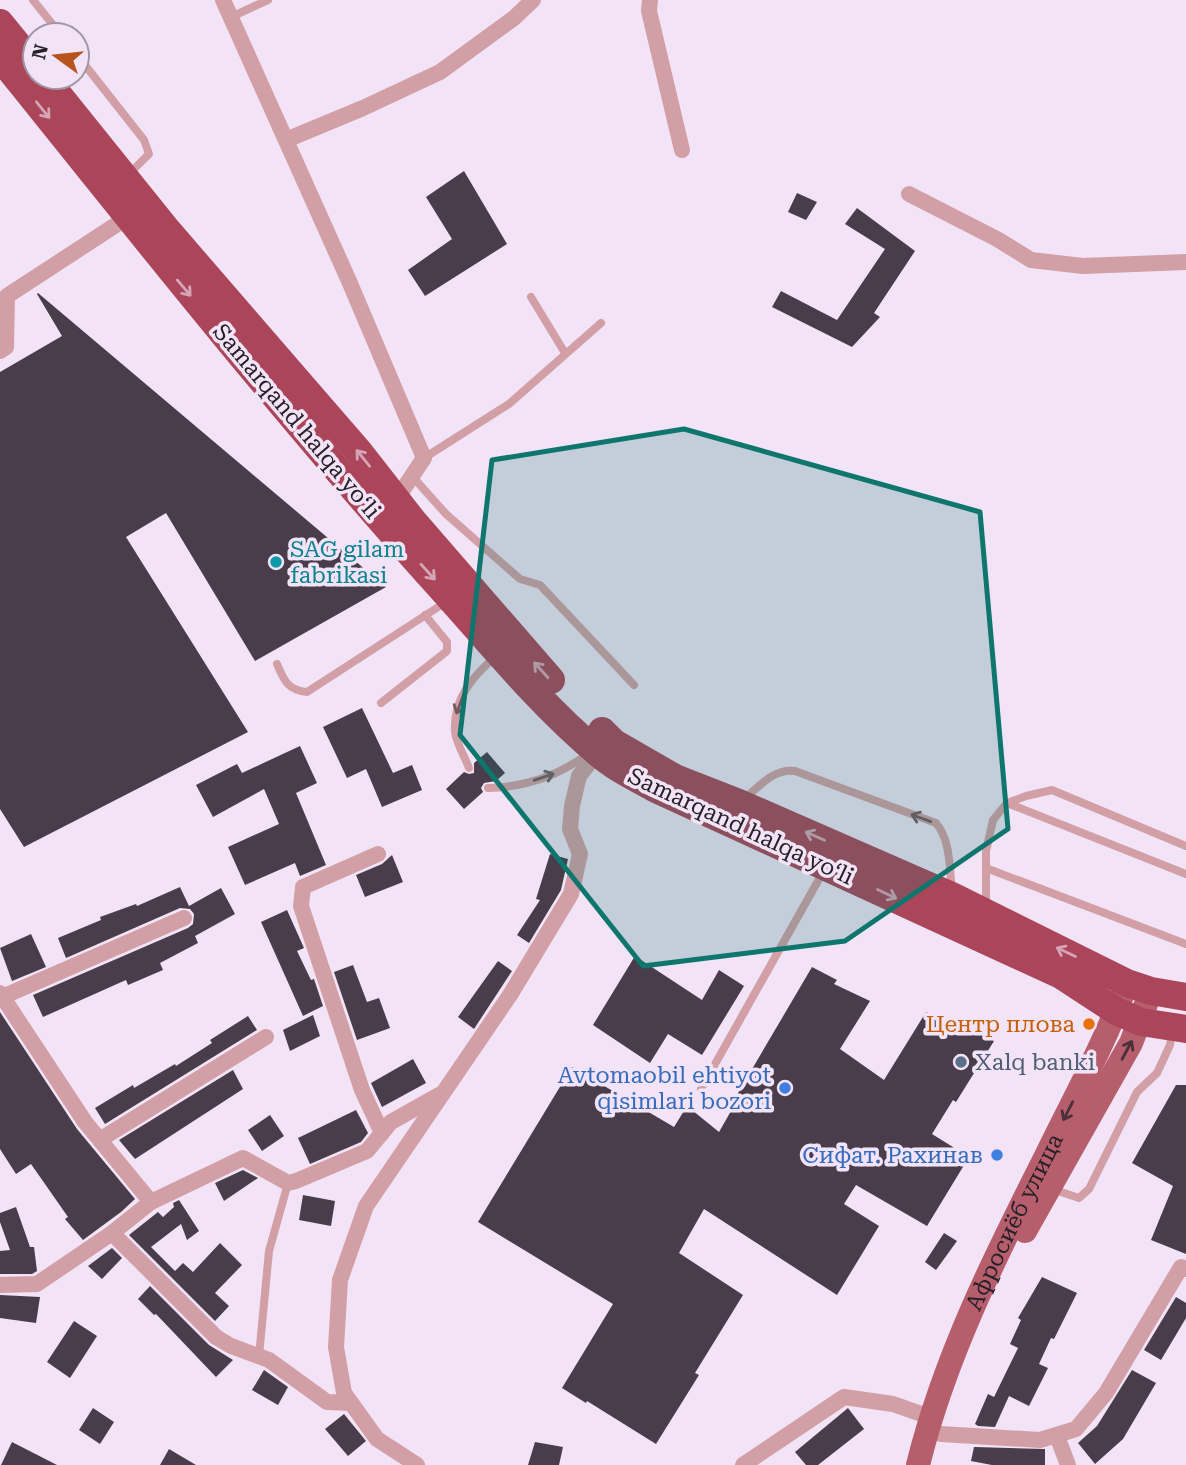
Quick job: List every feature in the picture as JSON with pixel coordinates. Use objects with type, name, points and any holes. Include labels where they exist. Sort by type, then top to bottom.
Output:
[{"type":"highway","name":"Samarqand halqa yoʻli","points":[[0,23],[21,48]]},
{"type":"highway","name":"Samarqand halqa yoʻli","points":[[0,57],[153,250],[336,470],[401,519],[571,703],[614,743],[675,778],[953,896],[1139,987],[1186,997]]},
{"type":"highway","name":"Samarqand halqa yoʻli","points":[[57,91],[167,230],[359,452],[451,598],[556,715],[596,751],[625,772],[656,789],[1062,975],[1129,1017],[1179,1028]]},
{"type":"main road","name":"Афросиёб улица","points":[[918,1465],[959,1368],[1021,1239],[1050,1188],[1129,1017],[1139,987]]},
{"type":"main road","name":"Афросиёб улица","points":[[933,1465],[936,1426],[975,1300],[1108,1032],[1129,1017]]},
{"type":"street","points":[[223,0],[424,458],[412,476],[401,519]]},
{"type":"street","points":[[286,140],[440,72],[514,18],[533,0]]},
{"type":"street","points":[[650,0],[649,11],[682,150]]},
{"type":"street","points":[[909,194],[998,239],[1031,260],[1083,266],[1186,262]]},
{"type":"street","points":[[0,351],[6,347],[7,296],[128,217]]},
{"type":"street","points":[[417,1465],[377,1439],[344,1393],[336,1347],[340,1280],[366,1206],[510,995],[571,894],[580,854],[570,829],[572,806],[579,776],[596,751]]},
{"type":"street","points":[[377,854],[303,887],[302,906],[362,1090],[382,1133]]},
{"type":"street","points":[[151,1202],[85,1122],[1,995],[184,918]]},
{"type":"street","points":[[101,1139],[266,1037]]},
{"type":"street","points":[[0,1284],[37,1284],[112,1233],[151,1202],[243,1158],[288,1183],[367,1151],[391,1122],[444,1092]]},
{"type":"street","points":[[112,1233],[216,1337],[231,1346],[268,1360],[327,1402],[351,1403]]},
{"type":"street","points":[[743,1465],[844,1396],[893,1404],[936,1426],[1040,1440],[1076,1429],[1106,1393],[1181,1267],[1186,1269]]},
{"type":"street","points":[[1057,1436],[1068,1465]]},
{"type":"lane","points":[[33,0],[50,21]]},
{"type":"lane","points":[[231,17],[268,0]]},
{"type":"lane","points":[[91,73],[144,140],[149,154],[125,178]]},
{"type":"lane","points":[[531,297],[565,353]]},
{"type":"lane","points":[[424,458],[509,404],[601,323]]},
{"type":"lane","points":[[412,476],[446,514],[520,579],[540,585],[634,685]]},
{"type":"lane","points":[[277,664],[286,685],[297,691],[307,692],[451,598]]},
{"type":"lane","points":[[381,703],[447,651],[447,642],[425,615]]},
{"type":"lane","points":[[469,768],[455,734],[457,709],[471,678],[500,653]]},
{"type":"lane","points":[[488,788],[515,787],[568,769],[596,751]]},
{"type":"lane","points":[[739,803],[784,769],[936,823],[947,842],[953,896]]},
{"type":"lane","points":[[986,913],[986,851],[993,820],[1007,803],[1026,796],[1052,790],[1186,846]]},
{"type":"lane","points":[[1007,803],[1186,874]]},
{"type":"lane","points":[[701,1089],[826,866]]},
{"type":"lane","points":[[986,868],[1186,944]]},
{"type":"lane","points":[[1050,1188],[1079,1198],[1089,1189],[1137,1092],[1157,1073],[1179,1028]]},
{"type":"lane","points":[[259,1356],[269,1251],[288,1183]]},
{"type":"highlighted area","points":[[684,429],[980,512],[1008,829],[845,941],[643,966],[460,735],[492,460]]},
{"type":"building","points":[[464,171],[507,244],[425,296],[408,270],[452,239],[426,197]]},
{"type":"building","points":[[797,193],[817,202],[806,220],[788,212]]},
{"type":"building","points":[[857,208],[915,251],[874,313],[880,317],[852,347],[772,307],[781,291],[837,320],[885,249],[845,224]]},
{"type":"building","name":"SAG gilam fabrikasi","points":[[38,293],[386,587],[255,661],[166,513],[126,537],[248,732],[24,847],[0,809],[0,372],[62,336]]},
{"type":"building","points":[[362,708],[393,773],[412,765],[422,790],[382,807],[366,769],[347,778],[323,727]]},
{"type":"building","points":[[300,746],[317,783],[296,793],[326,865],[300,876],[295,863],[245,885],[228,847],[279,824],[264,789],[213,817],[196,785],[237,764],[242,773]]},
{"type":"building","points":[[487,752],[505,773],[496,781],[484,783],[481,788],[483,792],[464,809],[446,789],[464,772],[474,773],[474,763]]},
{"type":"building","points":[[550,854],[568,859],[561,890],[529,943],[517,935],[540,900],[536,899]]},
{"type":"building","points":[[392,855],[403,882],[365,897],[356,875],[382,864]]},
{"type":"building","points":[[180,887],[189,906],[221,888],[235,914],[195,936],[198,943],[160,963],[163,970],[128,985],[126,980],[43,1017],[33,995],[188,928],[193,924],[194,914],[190,909],[180,908],[66,958],[58,938],[101,920],[100,917],[136,904],[137,906]]},
{"type":"building","points":[[287,910],[304,948],[297,951],[311,980],[314,979],[323,1006],[303,1016],[261,922]]},
{"type":"building","points":[[31,934],[46,967],[12,981],[0,948]]},
{"type":"building","points":[[635,956],[702,1000],[719,970],[744,986],[702,1055],[668,1034],[650,1063],[593,1025]]},
{"type":"building","points":[[498,961],[512,971],[474,1029],[458,1017]]},
{"type":"building","points":[[353,965],[367,1002],[379,998],[390,1028],[357,1040],[334,972]]},
{"type":"building","points":[[812,967],[837,980],[834,984],[870,1001],[840,1049],[884,1080],[926,1012],[963,1032],[967,1027],[994,1041],[956,1102],[953,1100],[932,1134],[969,1157],[927,1226],[856,1185],[844,1204],[879,1226],[837,1295],[704,1209],[679,1253],[743,1295],[695,1373],[699,1375],[656,1444],[562,1388],[613,1304],[478,1222],[572,1067],[674,1127],[687,1106],[719,1132],[731,1111],[728,1110]]},
{"type":"building","points":[[0,1012],[77,1129],[135,1199],[83,1240],[65,1219],[68,1217],[31,1164],[16,1174],[0,1149]]},
{"type":"building","points":[[313,1015],[320,1036],[290,1051],[283,1030]]},
{"type":"building","points":[[248,1016],[257,1030],[105,1124],[95,1108],[133,1085],[134,1088],[175,1064],[176,1066]]},
{"type":"building","points":[[413,1059],[426,1083],[382,1107],[371,1083]]},
{"type":"building","points":[[233,1070],[243,1089],[135,1159],[119,1140]]},
{"type":"building","points":[[1176,1085],[1186,1085],[1186,1254],[1151,1240],[1173,1186],[1132,1163]]},
{"type":"building","points":[[356,1110],[368,1133],[361,1142],[310,1164],[298,1138]]},
{"type":"building","points":[[270,1115],[284,1136],[262,1151],[248,1130]]},
{"type":"building","points":[[243,1170],[258,1178],[224,1201],[215,1183]]},
{"type":"building","points":[[303,1195],[335,1201],[331,1226],[299,1220]]},
{"type":"building","points":[[179,1200],[199,1231],[187,1240],[181,1224],[151,1247],[175,1271],[183,1263],[193,1272],[220,1243],[242,1265],[215,1293],[229,1306],[215,1321],[129,1235],[158,1212],[163,1217],[174,1207],[173,1203]]},
{"type":"building","points":[[16,1207],[30,1247],[34,1247],[37,1271],[32,1274],[0,1274],[0,1251],[10,1250],[0,1222],[0,1213]]},
{"type":"building","points":[[944,1233],[957,1241],[936,1270],[925,1262]]},
{"type":"building","points":[[112,1248],[122,1258],[102,1279],[88,1266]]},
{"type":"building","points":[[1042,1277],[1077,1293],[1039,1364],[1048,1368],[1029,1406],[1009,1396],[995,1427],[978,1426],[975,1424],[988,1394],[994,1397],[1018,1348],[1010,1344],[1021,1320],[1018,1318]]},
{"type":"building","points":[[150,1286],[209,1345],[233,1360],[216,1377],[156,1314],[138,1299]]},
{"type":"building","points":[[0,1295],[40,1297],[36,1323],[0,1318]]},
{"type":"building","points":[[1176,1297],[1186,1303],[1186,1318],[1161,1360],[1144,1350]]},
{"type":"building","points":[[74,1321],[97,1336],[70,1378],[47,1362]]},
{"type":"building","points":[[264,1370],[288,1387],[278,1405],[252,1390]]},
{"type":"building","points":[[1132,1370],[1156,1383],[1123,1439],[1095,1464],[1078,1443],[1097,1426]]},
{"type":"building","points":[[93,1408],[114,1422],[100,1444],[79,1430]]},
{"type":"building","points":[[848,1408],[864,1429],[818,1465],[806,1465],[795,1452]]},
{"type":"building","points":[[344,1414],[366,1441],[348,1456],[325,1429]]},
{"type":"building","points":[[12,1442],[57,1465],[1,1465]]},
{"type":"building","points":[[535,1442],[563,1447],[559,1465],[528,1465]]},
{"type":"building","points":[[974,1447],[1045,1449],[1045,1465],[992,1465],[971,1461]]},
{"type":"building","points":[[169,1449],[196,1465],[160,1465]]},
{"type":"place","name":"SAG gilam fabrikasi","points":[[276,562]]},
{"type":"place","name":"Центр плова","points":[[1089,1024]]},
{"type":"place","name":"Xalq banki","points":[[961,1062]]},
{"type":"place","name":"Avtomaobil ehtiyot qisimlari bozori","points":[[785,1088]]},
{"type":"place","name":"Сифат. Рахинав","points":[[997,1155]]}]
